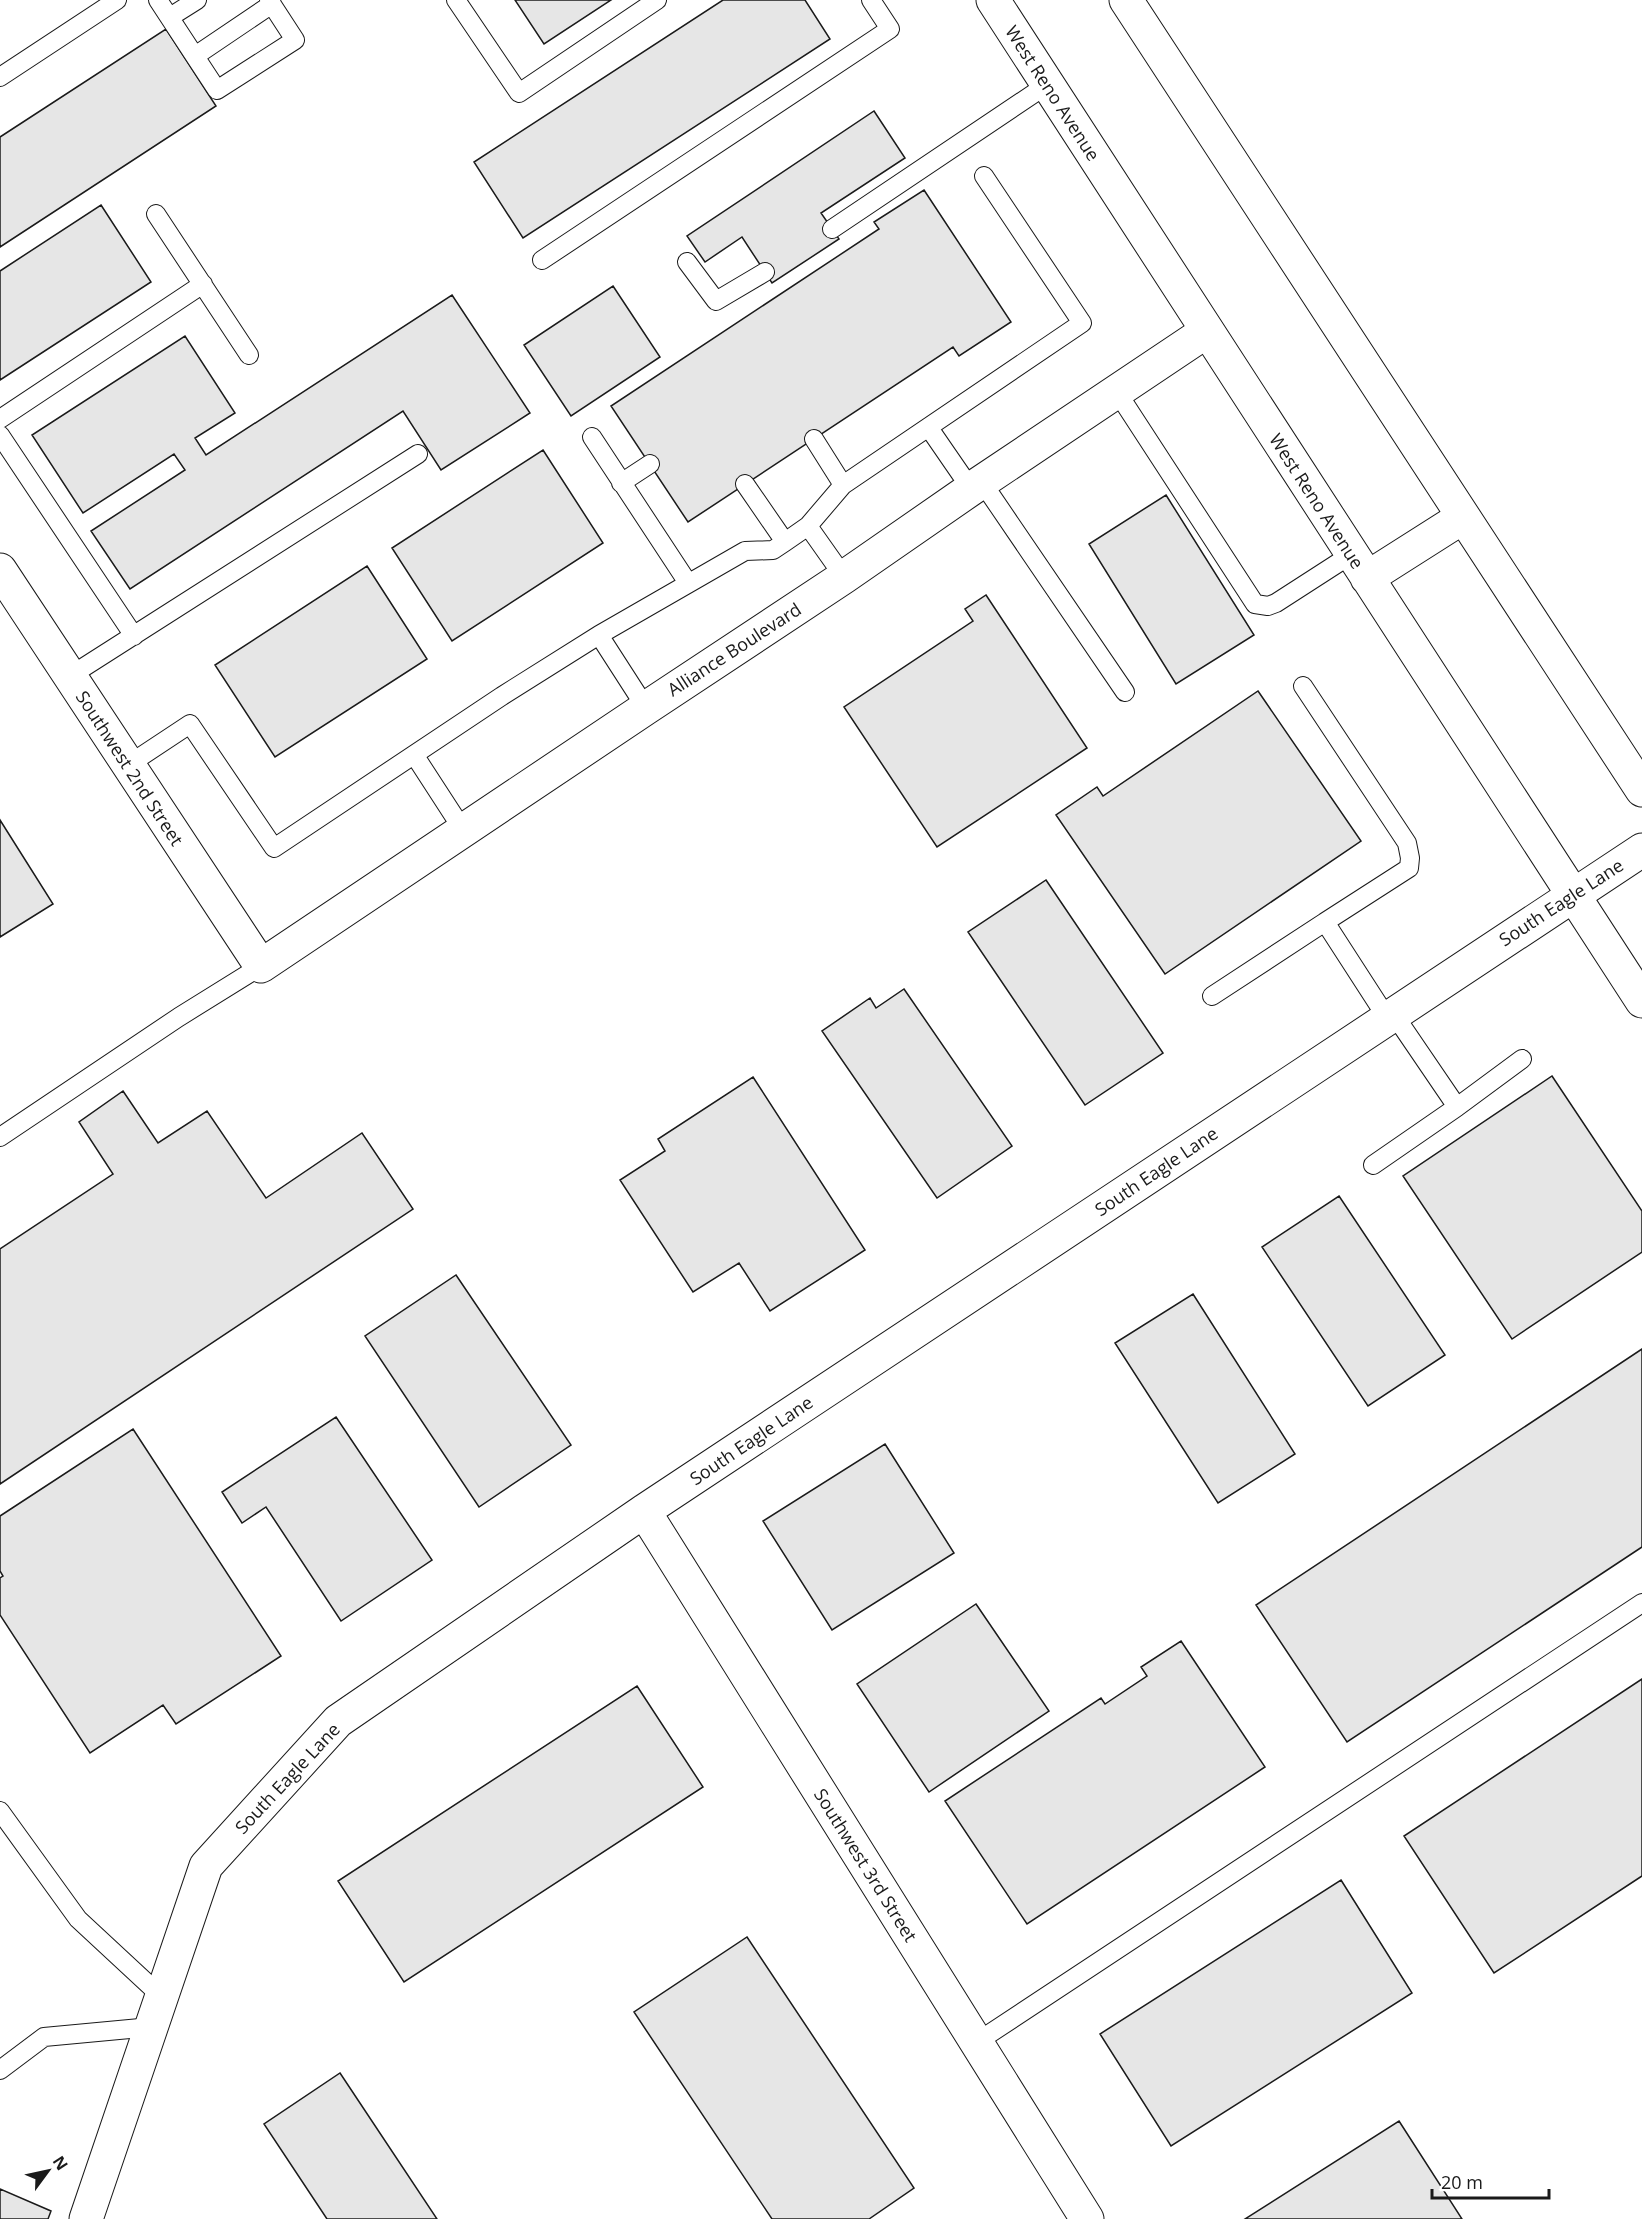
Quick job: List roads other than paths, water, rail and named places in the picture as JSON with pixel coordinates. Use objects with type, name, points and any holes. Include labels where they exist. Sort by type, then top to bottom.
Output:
[{"type":"street","name":"West Reno Avenue","points":[[993,0],[1642,1001]]},
{"type":"street","points":[[1126,0],[1642,790]]},
{"type":"street","name":"Alliance Boulevard","points":[[261,966],[844,577],[1207,331]]},
{"type":"street","points":[[1359,566],[1463,517]]},
{"type":"street","name":"Southwest 2nd Street","points":[[0,570],[261,966]]},
{"type":"street","name":"South Eagle Lane","points":[[86,2219],[206,1866],[338,1721],[644,1511],[1572,894],[1642,850]]},
{"type":"street","name":"Southwest 3rd Street","points":[[644,1511],[1088,2219]]},
{"type":"lane","points":[[0,77],[117,0]]},
{"type":"lane","points":[[158,0],[217,90],[295,40],[271,2],[195,56]]},
{"type":"lane","points":[[170,17],[197,0]]},
{"type":"lane","points":[[456,0],[519,93],[657,0]]},
{"type":"lane","points":[[542,260],[890,29],[871,0]]},
{"type":"lane","points":[[832,229],[1048,84]]},
{"type":"lane","points":[[128,765],[190,724],[274,848],[599,634],[745,551],[773,550],[785,542],[808,526],[843,484],[1082,323],[984,176]]},
{"type":"lane","points":[[156,214],[249,355]]},
{"type":"lane","points":[[687,262],[716,301],[765,272]]},
{"type":"lane","points":[[0,418],[203,284]]},
{"type":"lane","points":[[1117,392],[1255,604],[1268,606],[1359,566]]},
{"type":"lane","points":[[929,428],[977,486],[1125,692]]},
{"type":"lane","points":[[0,435],[134,636]]},
{"type":"lane","points":[[592,437],[688,583]]},
{"type":"lane","points":[[814,439],[843,484]]},
{"type":"lane","points":[[70,676],[418,454]]},
{"type":"lane","points":[[621,483],[650,464]]},
{"type":"lane","points":[[745,484],[785,542]]},
{"type":"lane","points":[[808,526],[844,577]]},
{"type":"lane","points":[[599,634],[646,708]]},
{"type":"lane","points":[[1212,996],[1409,868],[1407,843],[1303,686]]},
{"type":"lane","points":[[415,756],[464,830]]},
{"type":"lane","points":[[1325,922],[1456,1107]]},
{"type":"lane","points":[[0,1137],[179,1017],[261,966]]},
{"type":"lane","points":[[1373,1165],[1522,1059]]},
{"type":"lane","points":[[977,2042],[1642,1603]]},
{"type":"lane","points":[[0,1811],[78,1919],[156,2012],[44,2037],[0,2070]]}]
